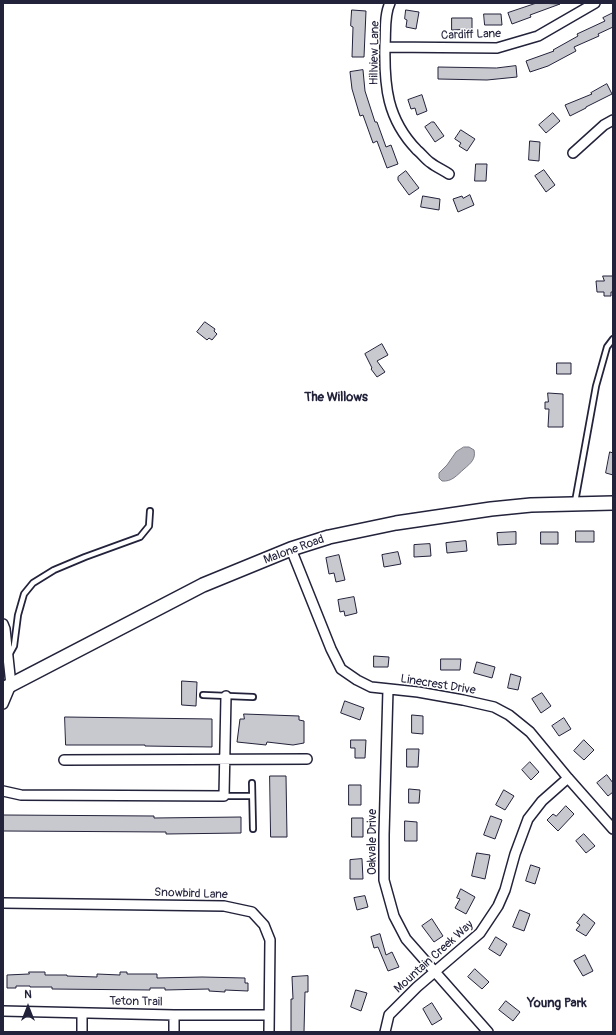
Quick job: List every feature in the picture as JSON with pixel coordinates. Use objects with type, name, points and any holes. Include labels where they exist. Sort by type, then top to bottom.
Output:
[{"type":"street","name":"Hillview Lane","points":[[390,3],[386,23],[384,70],[387,93],[393,116],[402,132],[412,145],[430,162],[449,174]]},
{"type":"street","name":"Cardiff Lane","points":[[385,47],[497,48],[538,36],[595,3]]},
{"type":"street","points":[[573,153],[604,125],[613,120]]},
{"type":"street","name":"Malone Road","points":[[7,687],[203,586],[291,549],[329,537],[396,523],[491,509],[532,505],[613,503]]},
{"type":"street","name":"Linecrest Drive","points":[[291,549],[331,649],[341,669],[371,687],[418,692],[494,707],[510,715],[530,732],[613,829]]},
{"type":"street","points":[[3,624],[5,629],[8,658],[7,687],[3,704]]},
{"type":"street","name":"Oakvale Drive","points":[[388,689],[384,880],[394,916],[406,939],[488,1032]]},
{"type":"street","points":[[3,791],[21,795],[224,796],[226,696]]},
{"type":"street","points":[[64,760],[307,759]]},
{"type":"street","name":"Mountain Creek Way","points":[[385,1032],[389,1015],[417,987],[480,933],[498,906],[505,890],[515,854],[528,819],[542,801],[568,778]]},
{"type":"street","name":"Snowbird Lane","points":[[3,903],[224,906],[252,912],[264,925],[270,940],[269,1032]]},
{"type":"street","name":"Teton Trail","points":[[3,1012],[269,1015]]},
{"type":"street","points":[[82,1013],[82,1032]]},
{"type":"street","points":[[174,1015],[174,1032]]},
{"type":"lane","points":[[575,504],[596,386],[607,347],[613,339]]},
{"type":"lane","points":[[8,658],[14,646],[18,615],[24,594],[33,583],[54,570],[140,537],[149,526],[150,511]]},
{"type":"lane","points":[[203,696],[253,697]]},
{"type":"lane","points":[[252,783],[253,828]]},
{"type":"lane","points":[[224,796],[252,796]]},
{"type":"shaded area","points":[[464,447],[469,447],[474,450],[472,461],[454,478],[442,481],[439,478],[439,473],[456,452]]},
{"type":"building","points":[[537,3],[560,4],[530,15],[531,17],[512,24],[508,13]]},
{"type":"building","points":[[352,10],[366,11],[364,57],[352,57]]},
{"type":"building","points":[[406,10],[419,12],[416,29],[406,27]]},
{"type":"building","points":[[613,13],[613,27],[598,34],[599,36],[574,47],[576,51],[548,66],[530,72],[526,61],[554,51],[553,50],[578,36],[577,34],[605,21],[603,18]]},
{"type":"building","points":[[484,14],[501,14],[502,25],[485,25]]},
{"type":"building","points":[[452,18],[472,18],[472,29],[452,30]]},
{"type":"building","points":[[516,66],[517,77],[487,80],[438,79],[438,67],[496,68]]},
{"type":"building","points":[[363,70],[365,91],[375,122],[377,122],[386,147],[391,145],[398,164],[387,168],[377,141],[373,143],[363,115],[360,116],[352,89],[350,72]]},
{"type":"building","points":[[607,84],[612,94],[570,116],[565,105],[592,94],[591,93]]},
{"type":"building","points":[[422,95],[427,111],[417,115],[415,108],[411,109],[408,100]]},
{"type":"building","points":[[553,113],[560,121],[546,133],[539,125]]},
{"type":"building","points":[[434,122],[444,136],[435,142],[425,127]]},
{"type":"building","points":[[461,130],[475,139],[467,151],[459,146],[461,143],[455,139]]},
{"type":"building","points":[[530,141],[540,142],[539,161],[529,160]]},
{"type":"building","points":[[476,164],[487,164],[486,181],[475,181]]},
{"type":"building","points":[[544,170],[555,185],[546,192],[535,176]]},
{"type":"building","points":[[406,171],[419,188],[409,195],[398,180],[398,177]]},
{"type":"building","points":[[470,195],[474,205],[458,212],[453,199],[462,196],[463,198]]},
{"type":"building","points":[[423,196],[440,199],[439,210],[421,207]]},
{"type":"building","points":[[603,276],[613,276],[613,292],[611,292],[611,296],[604,296],[604,292],[597,292],[596,281],[604,281]]},
{"type":"building","points":[[205,322],[215,329],[214,331],[217,334],[212,340],[209,338],[207,340],[197,332]]},
{"type":"building","points":[[382,344],[388,355],[377,361],[385,372],[377,377],[371,369],[372,368],[365,354]]},
{"type":"building","points":[[557,363],[571,363],[571,374],[557,374]]},
{"type":"building","points":[[548,393],[563,394],[563,427],[548,427],[549,409],[545,409],[545,402],[548,402]]},
{"type":"building","points":[[610,452],[613,453],[613,475],[606,473]]},
{"type":"building","points":[[576,531],[594,531],[594,542],[576,542]]},
{"type":"building","points":[[516,532],[516,544],[498,545],[497,533]]},
{"type":"building","points":[[541,532],[558,532],[558,544],[541,544]]},
{"type":"building","points":[[466,541],[467,551],[447,553],[446,543]]},
{"type":"building","points":[[430,544],[431,556],[414,557],[414,545]]},
{"type":"building","points":[[398,552],[401,564],[384,567],[382,555]]},
{"type":"building","points":[[339,555],[345,580],[336,582],[334,573],[329,574],[326,558]]},
{"type":"building","points":[[354,597],[357,613],[345,616],[344,611],[340,612],[338,600]]},
{"type":"building","points":[[374,656],[389,657],[388,667],[374,667]]},
{"type":"building","points":[[441,659],[461,659],[460,670],[441,670]]},
{"type":"building","points":[[477,662],[495,667],[492,678],[474,673]]},
{"type":"building","points":[[511,674],[521,677],[518,690],[508,688]]},
{"type":"building","points":[[182,681],[197,682],[196,706],[182,705]]},
{"type":"building","points":[[542,693],[551,706],[541,713],[532,699]]},
{"type":"building","points":[[345,701],[364,708],[360,720],[341,713]]},
{"type":"building","points":[[244,714],[299,716],[299,720],[304,721],[304,743],[293,745],[267,742],[266,745],[237,742],[240,719],[244,719]]},
{"type":"building","points":[[412,715],[423,716],[423,734],[412,733]]},
{"type":"building","points":[[65,717],[212,719],[212,747],[66,745]]},
{"type":"building","points":[[564,718],[571,729],[559,736],[552,726]]},
{"type":"building","points":[[351,740],[366,740],[365,758],[355,758],[355,748],[351,748]]},
{"type":"building","points":[[584,740],[594,750],[584,760],[574,751]]},
{"type":"building","points":[[407,749],[419,749],[418,767],[407,767]]},
{"type":"building","points":[[530,762],[539,772],[531,780],[522,770]]},
{"type":"building","points":[[607,775],[613,783],[613,792],[608,796],[597,783]]},
{"type":"building","points":[[270,776],[286,776],[287,837],[271,837]]},
{"type":"building","points":[[349,785],[361,785],[361,805],[349,805]]},
{"type":"building","points":[[409,789],[420,790],[419,803],[409,803]]},
{"type":"building","points":[[504,790],[514,796],[505,810],[496,805]]},
{"type":"building","points":[[566,806],[574,814],[558,831],[547,820],[553,814],[556,816]]},
{"type":"building","points":[[3,815],[154,816],[154,818],[241,817],[241,833],[166,834],[166,832],[3,831]]},
{"type":"building","points":[[491,816],[502,820],[495,839],[484,835]]},
{"type":"building","points":[[352,818],[363,818],[363,837],[352,837]]},
{"type":"building","points":[[405,821],[417,822],[417,841],[405,841]]},
{"type":"building","points":[[584,834],[595,846],[586,853],[576,841]]},
{"type":"building","points":[[477,853],[490,855],[485,879],[472,876]]},
{"type":"building","points":[[362,859],[363,879],[350,879],[350,860]]},
{"type":"building","points":[[531,865],[540,868],[535,884],[526,881]]},
{"type":"building","points":[[461,889],[475,897],[466,914],[455,908],[460,899],[457,898]]},
{"type":"building","points":[[365,896],[368,907],[357,910],[354,898]]},
{"type":"building","points":[[520,910],[530,914],[524,931],[513,927]]},
{"type":"building","points":[[584,914],[595,923],[586,936],[576,930],[580,925],[577,923]]},
{"type":"building","points":[[432,919],[443,936],[434,942],[422,926]]},
{"type":"building","points":[[380,934],[386,955],[392,952],[399,967],[388,971],[378,947],[374,948],[371,937]]},
{"type":"building","points":[[496,937],[507,944],[500,956],[489,949]]},
{"type":"building","points":[[585,955],[593,971],[583,976],[574,961]]},
{"type":"building","points":[[475,969],[489,982],[482,989],[468,977]]},
{"type":"building","points":[[29,972],[45,972],[45,975],[97,977],[97,974],[120,975],[120,972],[127,972],[127,974],[157,974],[157,978],[245,978],[245,983],[248,983],[248,991],[225,990],[225,992],[209,991],[209,989],[165,990],[165,988],[150,988],[150,990],[52,989],[52,987],[30,986],[16,986],[16,988],[7,988],[7,975],[29,974]]},
{"type":"building","points":[[308,976],[308,992],[305,992],[304,1032],[291,1032],[291,999],[293,999],[292,977]]},
{"type":"building","points":[[356,990],[367,993],[361,1011],[351,1007]]},
{"type":"building","points":[[506,1001],[520,1012],[513,1021],[499,1010]]},
{"type":"building","points":[[432,1003],[442,1019],[432,1025],[423,1009]]},
{"type":"district","name":"The Willows","points":[[336,398]]},
{"type":"district","name":"Young Park","points":[[557,1004]]}]
